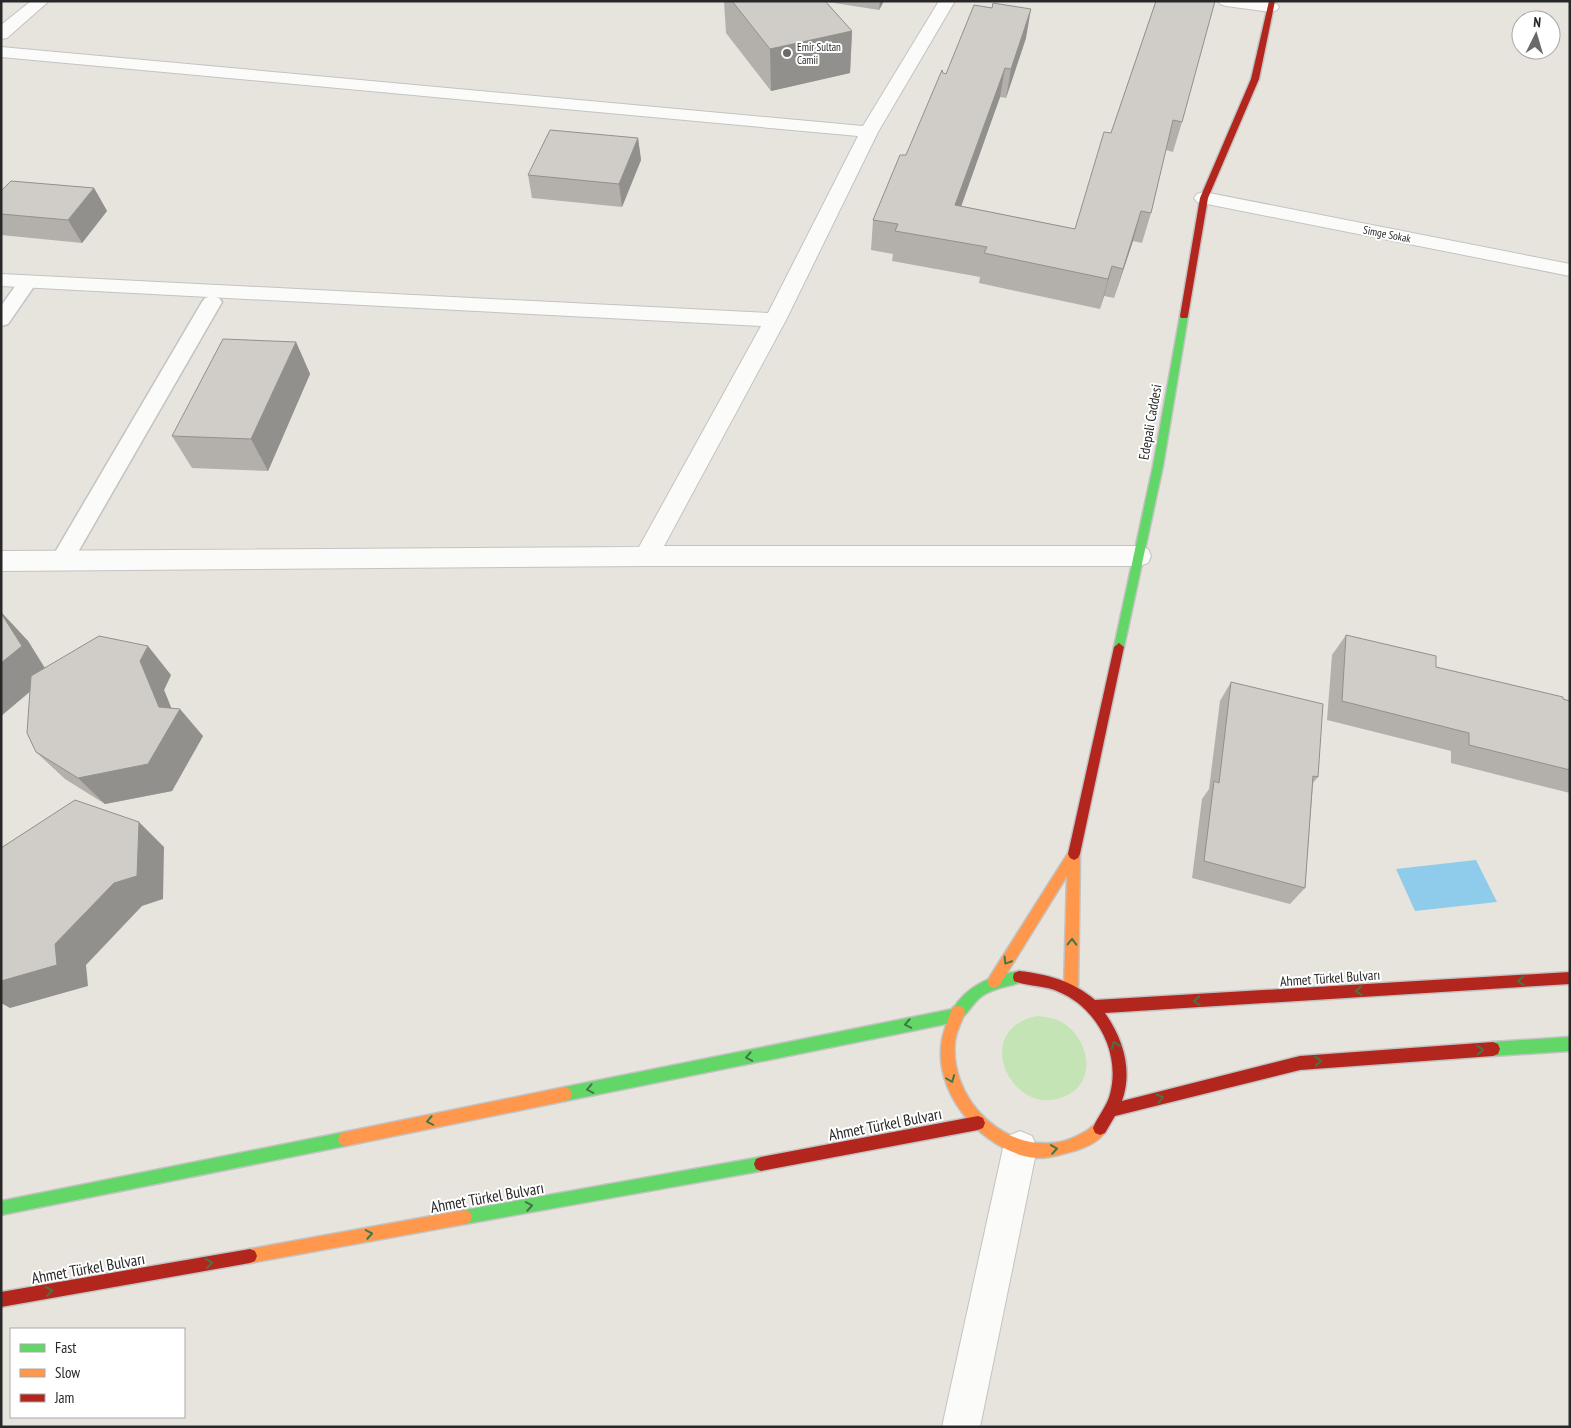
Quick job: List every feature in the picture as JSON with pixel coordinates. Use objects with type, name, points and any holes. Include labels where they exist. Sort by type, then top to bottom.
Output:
[{"type":"main road","name":"Edepali Caddesi","points":[[1074,854],[1158,466],[1204,198],[1255,79],[1272,4]]},
{"type":"main road","points":[[994,982],[1074,854]]},
{"type":"main road","points":[[1071,990],[1074,854]]},
{"type":"main road","points":[[1019,977],[1046,980],[1071,990],[1093,1007],[1110,1030],[1120,1057],[1120,1084],[1113,1110],[1098,1131],[1075,1145],[1048,1151],[1020,1148],[997,1138],[978,1123],[958,1099],[947,1070],[947,1040],[956,1015],[972,995],[994,982],[1019,977]]},
{"type":"main road","name":"Ahmet Türkel Bulvarı","points":[[1093,1007],[1570,978]]},
{"type":"main road","points":[[1,1208],[956,1015]]},
{"type":"main road","points":[[1113,1110],[1300,1063],[1570,1044]]},
{"type":"main road","name":"Ahmet Türkel Bulvarı","points":[[1,1300],[722,1172],[978,1123]]},
{"type":"street","points":[[1,34],[41,1]]},
{"type":"street","points":[[646,556],[775,320],[869,132],[947,1]]},
{"type":"street","points":[[1226,1],[1272,4]]},
{"type":"street","points":[[1,52],[869,132]]},
{"type":"street","name":"Simge Sokak","points":[[1204,198],[1570,270]]},
{"type":"street","points":[[1,280],[775,320]]},
{"type":"street","points":[[1,561],[646,556],[1139,556]]},
{"type":"street","points":[[961,1427],[1020,1148]]},
{"type":"lane","points":[[1,320],[28,282]]},
{"type":"lane","points":[[62,560],[212,302]]},
{"type":"green space","points":[[1037,1016],[1054,1019],[1070,1028],[1081,1043],[1084,1052],[1086,1069],[1084,1078],[1075,1090],[1060,1098],[1042,1100],[1026,1094],[1013,1083],[1005,1068],[1002,1052],[1006,1037],[1017,1024]]},
{"type":"water","points":[[1476,860],[1497,902],[1415,911],[1396,869]]},
{"type":"building","points":[[732,1],[825,1],[852,31],[770,49]]},
{"type":"building","points":[[1156,1],[1215,1],[1182,122],[1173,120],[1151,213],[1141,211],[1123,269],[1112,266],[1108,279],[984,253],[987,247],[895,231],[898,224],[873,220],[900,155],[906,155],[942,70],[946,74],[974,5],[992,8],[993,3],[1031,9],[1011,69],[1005,68],[955,205],[1075,229],[1104,132],[1111,133]]},
{"type":"building","points":[[550,130],[638,138],[619,184],[528,175]]},
{"type":"building","points":[[11,181],[94,188],[68,220],[1,214],[1,191]]},
{"type":"building","points":[[223,339],[296,342],[251,439],[172,436]]},
{"type":"building","points":[[1,613],[22,646],[1,663]]},
{"type":"building","points":[[1346,635],[1436,656],[1436,667],[1563,697],[1563,699],[1570,701],[1570,770],[1469,745],[1469,733],[1342,701]]},
{"type":"building","points":[[99,636],[148,646],[140,661],[159,707],[180,709],[148,764],[78,778],[36,752],[27,733],[31,676]]},
{"type":"building","points":[[1231,682],[1323,704],[1318,777],[1313,776],[1305,888],[1204,861],[1214,781],[1219,783]]},
{"type":"building","points":[[75,800],[139,822],[137,876],[114,883],[55,944],[57,965],[1,981],[1,848]]},
{"type":"traffic: fast","points":[[1119,647],[1158,466],[1184,316]]},
{"type":"traffic: fast","points":[[958,1012],[970,998],[984,987],[1010,978],[1019,977]]},
{"type":"traffic: fast","points":[[565,1094],[956,1015]]},
{"type":"traffic: fast","points":[[1493,1049],[1570,1044]]},
{"type":"traffic: fast","points":[[1,1208],[345,1139]]},
{"type":"traffic: fast","points":[[465,1217],[761,1164]]},
{"type":"traffic: slow","points":[[994,982],[1074,854],[1071,990]]},
{"type":"traffic: slow","points":[[958,1012],[948,1041],[950,1069],[959,1096],[976,1120],[999,1138],[1025,1149],[1053,1151],[1082,1141],[1100,1128]]},
{"type":"traffic: slow","points":[[345,1139],[565,1094]]},
{"type":"traffic: slow","points":[[250,1256],[465,1217]]},
{"type":"traffic: jam","points":[[1184,316],[1204,198],[1255,79],[1272,1]]},
{"type":"traffic: jam","points":[[1074,854],[1119,647]]},
{"type":"traffic: jam","points":[[1019,977],[1053,983],[1077,994],[1089,1004],[1107,1027],[1118,1055],[1119,1085],[1114,1102],[1100,1128]]},
{"type":"traffic: jam","points":[[1093,1007],[1570,978]]},
{"type":"traffic: jam","points":[[1113,1110],[1300,1063],[1493,1049]]},
{"type":"traffic: jam","points":[[761,1164],[978,1123]]},
{"type":"traffic: jam","points":[[1,1300],[250,1256]]},
{"type":"place","name":"Emir Sultan Camii","points":[[787,53]]}]
